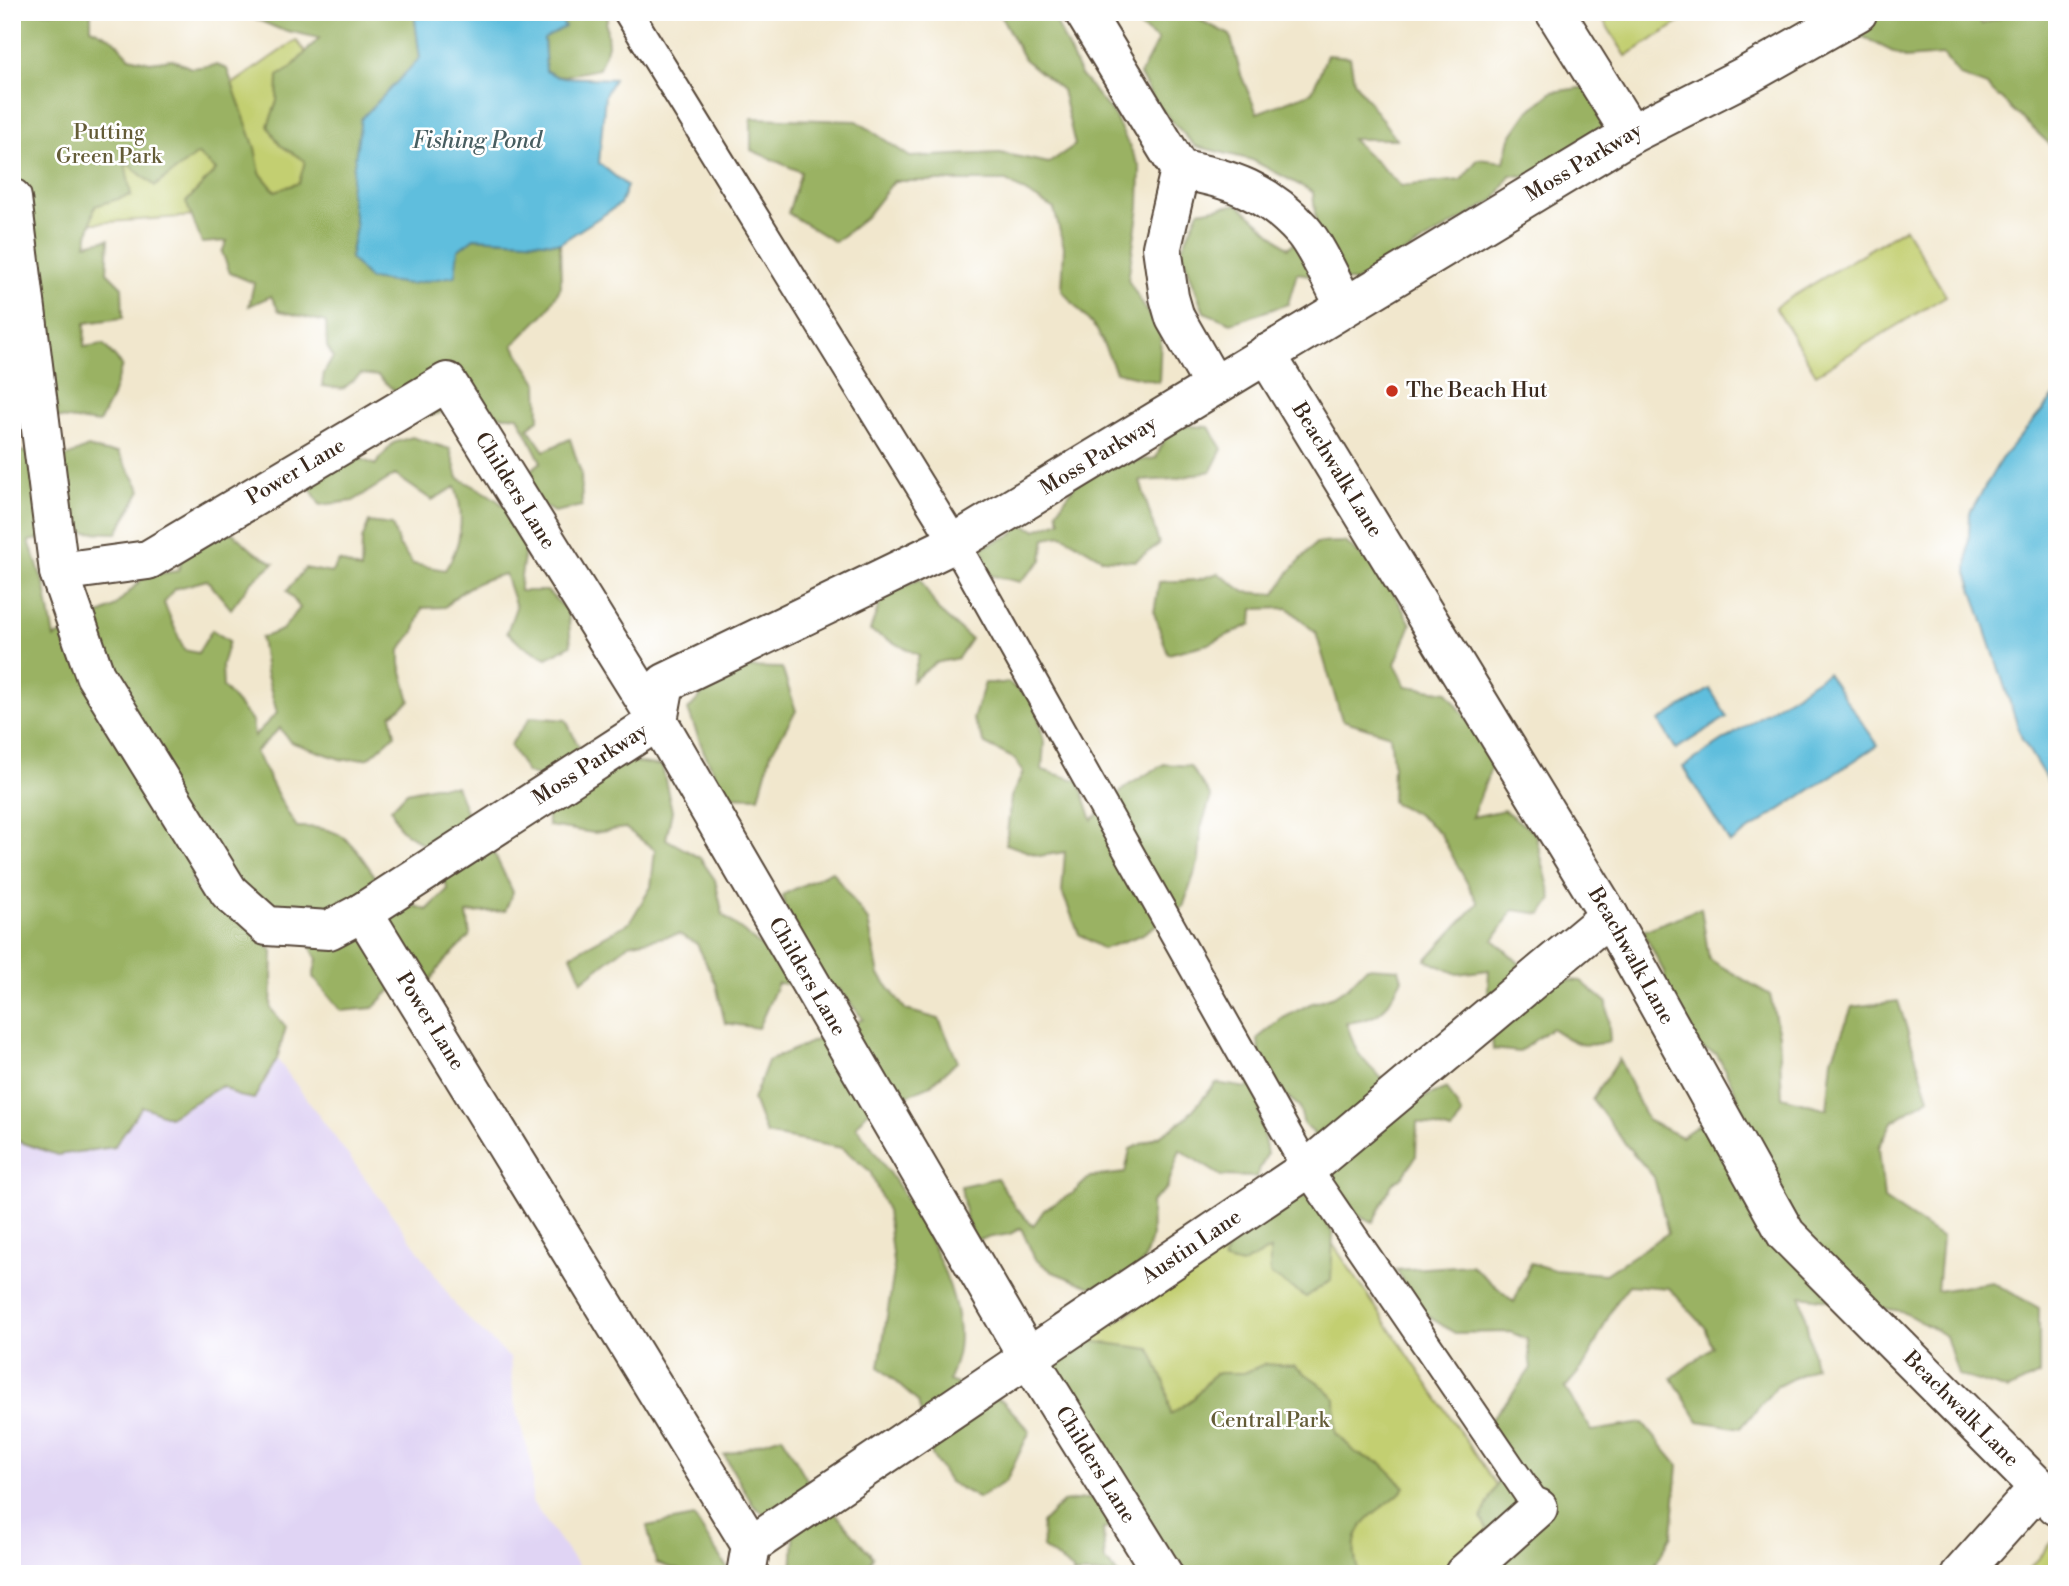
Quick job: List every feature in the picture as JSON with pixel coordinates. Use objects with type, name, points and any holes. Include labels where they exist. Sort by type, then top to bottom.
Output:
[{"type":"street","points":[[1084,12],[1180,170],[1162,247],[1169,297],[1175,318],[1214,386]]},
{"type":"street","points":[[1555,12],[1631,134]]},
{"type":"street","name":"Moss Parkway","points":[[363,912],[658,721],[665,683],[955,542],[1631,134],[1749,74],[1858,12]]},
{"type":"street","points":[[1180,170],[1216,176],[1259,193],[1304,232],[1345,306]]},
{"type":"street","points":[[12,198],[60,572],[95,675],[229,892],[267,926],[329,930],[363,912]]},
{"type":"street","name":"Beachwalk Lane","points":[[1266,354],[1609,916],[1786,1234],[2048,1497]]},
{"type":"street","name":"Power Lane","points":[[60,572],[148,561],[447,382]]},
{"type":"street","name":"Childers Lane","points":[[447,382],[658,721],[1028,1357],[1163,1574]]},
{"type":"street","name":"Power Lane","points":[[363,912],[749,1560]]},
{"type":"street","name":"Austin Lane","points":[[749,1560],[1028,1357],[1307,1169],[1609,916]]},
{"type":"street","points":[[1961,1574],[2048,1497]]},
{"type":"street","points":[[1464,1574],[1538,1508]]},
{"type":"lane","points":[[628,12],[955,542],[1307,1169],[1538,1508]]},
{"type":"shaded area","points":[[277,1059],[416,1247],[458,1309],[510,1358],[514,1401],[532,1465],[532,1502],[584,1574],[12,1574],[12,1139],[57,1155],[114,1147],[142,1106],[169,1117],[222,1086],[238,1096],[264,1084]]},
{"type":"green space","points":[[12,12],[91,12],[91,28],[113,39],[130,57],[150,62],[172,59],[191,68],[217,65],[227,69],[255,148],[260,173],[275,191],[299,183],[305,161],[280,145],[268,126],[277,101],[278,76],[291,68],[319,38],[279,29],[240,12],[414,12],[420,58],[396,84],[350,191],[356,227],[350,258],[458,250],[474,238],[560,243],[561,287],[547,311],[513,345],[538,384],[539,419],[528,428],[544,451],[570,439],[581,473],[582,506],[554,512],[529,498],[530,471],[541,462],[518,416],[489,416],[469,379],[435,376],[440,413],[417,419],[399,395],[378,376],[361,374],[343,389],[322,386],[324,373],[333,357],[327,347],[326,322],[279,311],[271,296],[249,306],[254,283],[230,273],[222,252],[227,241],[202,243],[186,202],[216,170],[198,154],[155,186],[125,162],[131,195],[95,206],[86,244],[109,239],[107,272],[122,287],[123,318],[85,323],[84,347],[103,344],[122,365],[111,399],[99,423],[20,413],[17,450],[60,460],[88,447],[105,452],[118,452],[141,490],[117,533],[78,532],[29,541],[45,587],[54,638],[114,607],[146,575],[178,571],[193,521],[234,534],[253,551],[274,563],[251,582],[231,609],[207,580],[174,589],[164,603],[184,650],[198,653],[212,630],[229,641],[222,665],[223,687],[252,721],[254,736],[277,713],[266,672],[261,638],[282,630],[300,608],[287,591],[305,568],[331,573],[339,561],[361,570],[362,540],[369,522],[392,525],[399,545],[413,564],[445,570],[451,560],[461,519],[455,487],[432,500],[395,475],[353,501],[320,505],[307,483],[355,456],[375,465],[393,443],[412,437],[450,449],[458,478],[499,502],[515,518],[525,546],[520,591],[547,591],[568,611],[571,645],[547,658],[520,644],[507,632],[516,607],[505,574],[488,579],[465,589],[445,607],[422,608],[415,630],[400,650],[400,664],[410,701],[391,715],[395,735],[369,758],[343,760],[290,742],[280,728],[255,752],[297,827],[326,829],[336,833],[359,853],[375,876],[362,896],[406,903],[427,910],[448,889],[427,847],[400,829],[391,809],[407,792],[434,786],[456,786],[468,816],[496,857],[513,892],[505,911],[467,913],[470,936],[441,965],[428,984],[391,990],[373,1008],[341,1011],[313,977],[317,959],[292,914],[255,898],[195,858],[191,884],[235,914],[273,952],[271,1009],[286,1027],[277,1059],[254,1099],[238,1096],[222,1086],[169,1117],[142,1106],[114,1147],[57,1155],[12,1139]]},
{"type":"green space","name":"Putting Green Park","points":[[46,12],[195,110],[296,40],[350,108],[303,217],[195,216],[81,224]]},
{"type":"green space","points":[[556,12],[610,12],[606,23],[608,45],[599,69],[558,77],[546,71],[544,38],[564,27]]},
{"type":"green space","points":[[999,12],[1044,12],[1056,22],[1080,74],[1114,115],[1140,168],[1139,207],[1128,280],[1161,335],[1159,382],[1116,372],[1097,330],[1062,291],[1064,247],[1054,209],[1006,181],[894,181],[866,217],[835,242],[788,213],[801,172],[751,150],[751,118],[857,121],[910,157],[1000,153],[1049,163],[1075,145],[1062,90],[1024,59]]},
{"type":"green space","points":[[1120,12],[1170,12],[1198,19],[1230,35],[1241,75],[1257,113],[1312,92],[1327,55],[1350,57],[1354,81],[1396,139],[1352,139],[1401,186],[1461,180],[1478,159],[1504,162],[1510,138],[1528,112],[1552,92],[1586,87],[1617,123],[1581,180],[1510,175],[1496,199],[1355,282],[1297,273],[1288,304],[1231,323],[1204,312],[1181,250],[1199,211],[1238,204],[1288,248],[1316,224],[1313,192],[1252,160],[1195,146],[1156,104],[1140,75],[1158,40]]},
{"type":"green space","points":[[1598,12],[1696,12],[1626,56]]},
{"type":"green space","points":[[1857,12],[1973,12],[1982,24],[2016,12],[2057,12],[2057,151],[1987,86],[1960,76],[1943,55],[1905,58],[1853,32]]},
{"type":"green space","points":[[1905,228],[1946,296],[1816,374],[1775,307]]},
{"type":"green space","points":[[1170,425],[1209,427],[1222,449],[1211,471],[1175,479],[1140,481],[1159,544],[1135,561],[1103,559],[1062,535],[1045,538],[1042,560],[1020,582],[989,575],[982,547],[1014,534],[1017,523],[1036,530],[1060,521],[1057,511],[1075,485],[1109,465],[1156,458]]},
{"type":"green space","points":[[1345,542],[1383,574],[1411,624],[1395,664],[1406,686],[1447,692],[1470,723],[1493,763],[1472,817],[1504,810],[1535,833],[1552,899],[1542,914],[1513,910],[1494,940],[1520,964],[1555,979],[1581,981],[1607,1003],[1610,1041],[1592,1045],[1579,1044],[1551,1028],[1519,1052],[1493,1049],[1488,992],[1489,970],[1457,974],[1426,960],[1478,903],[1440,833],[1417,814],[1392,802],[1393,763],[1390,735],[1342,720],[1316,633],[1288,608],[1253,609],[1252,624],[1208,644],[1168,654],[1154,613],[1159,582],[1197,580],[1218,573],[1245,592],[1275,594],[1290,571],[1316,543]]},
{"type":"green space","points":[[920,579],[938,610],[971,639],[958,658],[935,663],[912,681],[919,655],[870,631],[882,596]]},
{"type":"green space","points":[[727,667],[782,668],[796,711],[771,753],[759,797],[726,796],[704,752],[688,710]]},
{"type":"green space","points":[[985,683],[1009,683],[1035,702],[1044,742],[1042,770],[1079,781],[1092,820],[1127,786],[1164,764],[1190,766],[1211,797],[1201,828],[1199,860],[1183,907],[1141,935],[1103,949],[1079,934],[1062,892],[1065,852],[1040,856],[1006,844],[1011,797],[1023,772],[1015,759],[985,744],[973,719]]},
{"type":"green space","points":[[531,717],[566,720],[582,754],[662,766],[672,811],[666,839],[700,858],[715,880],[723,915],[762,947],[786,913],[782,895],[832,871],[868,921],[879,975],[906,1010],[939,1019],[958,1061],[929,1086],[866,1113],[856,1126],[908,1202],[940,1263],[952,1293],[958,1322],[958,1349],[949,1381],[1003,1401],[1030,1431],[1006,1481],[978,1498],[949,1482],[932,1455],[918,1402],[879,1367],[894,1271],[887,1211],[870,1171],[842,1148],[766,1134],[753,1100],[768,1061],[863,1019],[839,989],[778,983],[758,1028],[725,1023],[716,984],[697,944],[679,934],[629,944],[582,981],[571,955],[630,922],[651,887],[655,850],[625,828],[594,833],[548,826],[547,779],[527,773],[510,745]]},
{"type":"green space","points":[[1701,908],[1709,959],[1770,995],[1779,1035],[1782,1097],[1827,1109],[1832,1059],[1852,1007],[1898,1001],[1929,1098],[1892,1122],[1879,1147],[1884,1199],[1942,1238],[1937,1291],[1992,1282],[2039,1308],[2039,1375],[2008,1390],[1958,1375],[1946,1336],[1901,1311],[1801,1296],[1815,1367],[1776,1387],[1741,1428],[1698,1421],[1672,1378],[1712,1347],[1705,1327],[1669,1288],[1629,1285],[1615,1303],[1586,1363],[1565,1388],[1592,1431],[1643,1423],[1678,1465],[1672,1535],[1650,1574],[1511,1574],[1481,1518],[1507,1463],[1476,1437],[1531,1368],[1527,1339],[1510,1332],[1455,1333],[1421,1312],[1396,1270],[1471,1265],[1514,1302],[1531,1263],[1554,1270],[1605,1274],[1668,1233],[1654,1177],[1592,1099],[1619,1059],[1647,1120],[1681,1137],[1738,1097],[1717,1054],[1657,1034],[1665,974],[1643,931]]},
{"type":"green space","points":[[1367,967],[1399,969],[1402,979],[1382,1011],[1369,1018],[1346,1023],[1357,1051],[1377,1074],[1412,1102],[1447,1088],[1462,1115],[1452,1131],[1417,1122],[1416,1156],[1403,1176],[1392,1184],[1373,1222],[1357,1215],[1343,1193],[1322,1177],[1313,1132],[1304,1125],[1299,1106],[1277,1089],[1259,1112],[1267,1154],[1256,1177],[1221,1176],[1180,1150],[1167,1188],[1151,1202],[1152,1236],[1144,1261],[1126,1279],[1090,1287],[1053,1272],[1035,1259],[1021,1228],[1010,1234],[975,1240],[966,1219],[961,1186],[997,1178],[1016,1208],[1033,1226],[1044,1210],[1073,1193],[1090,1177],[1125,1173],[1130,1149],[1159,1136],[1185,1119],[1216,1083],[1247,1088],[1260,1066],[1258,1038],[1283,1018],[1310,1004],[1334,996],[1349,986]]},
{"type":"green space","points":[[1300,1189],[1321,1214],[1333,1234],[1331,1280],[1306,1297],[1270,1274],[1270,1250],[1241,1265],[1223,1260],[1237,1225]]},
{"type":"green space","name":"Central Park","points":[[1299,1194],[1513,1510],[1439,1574],[1190,1574],[1054,1366]]},
{"type":"green space","points":[[1075,1339],[1150,1349],[1165,1383],[1171,1414],[1194,1398],[1215,1373],[1244,1373],[1264,1364],[1294,1366],[1319,1383],[1335,1398],[1336,1433],[1357,1454],[1381,1463],[1405,1487],[1375,1512],[1357,1534],[1354,1552],[1359,1574],[1139,1574],[1126,1527],[1103,1529],[1105,1561],[1118,1574],[1073,1574],[1073,1570],[1043,1548],[1042,1523],[1063,1502],[1092,1498],[1089,1477],[1070,1441],[1053,1356]]},
{"type":"green space","points":[[782,1436],[809,1483],[873,1557],[865,1574],[792,1574],[794,1538],[753,1505],[724,1455]]},
{"type":"green space","points":[[694,1517],[729,1571],[736,1574],[690,1574],[656,1563],[647,1526]]},
{"type":"green space","points":[[2051,1542],[2057,1543],[2057,1574],[2025,1574]]},
{"type":"water","name":"Fishing Pond","points":[[414,12],[556,12],[565,27],[544,39],[546,71],[558,77],[614,79],[605,95],[599,163],[627,186],[620,204],[560,243],[474,238],[458,250],[455,276],[410,284],[369,279],[350,258],[356,227],[350,191],[361,119],[420,58]]},
{"type":"water","points":[[2057,393],[2057,797],[2022,739],[1967,573],[1970,513],[2001,459]]},
{"type":"water","points":[[1827,673],[1878,745],[1730,843],[1683,767]]},
{"type":"water","points":[[1710,689],[1727,717],[1676,749],[1659,721]]},
{"type":"place","name":"The Beach Hut","points":[[1392,391]]}]
